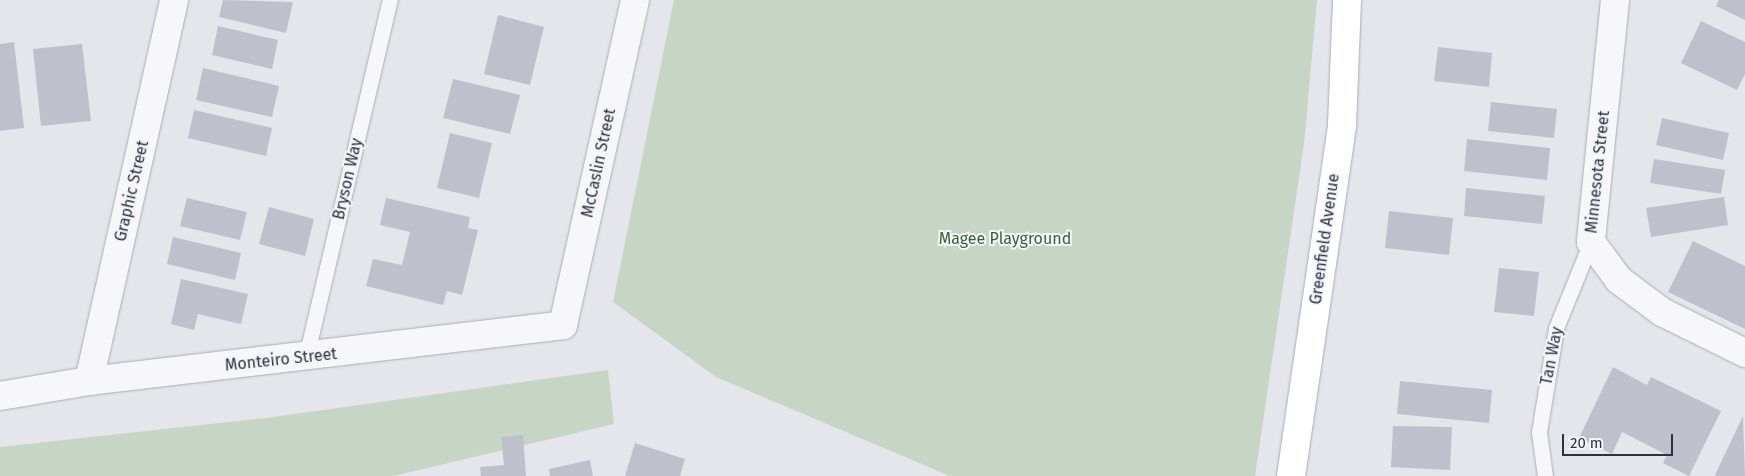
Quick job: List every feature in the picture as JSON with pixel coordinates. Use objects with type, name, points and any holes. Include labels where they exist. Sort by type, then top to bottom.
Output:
[{"type":"main road","name":"Greenfield Avenue","points":[[1291,476],[1342,125],[1347,0]]},
{"type":"street","name":"Graphic Street","points":[[89,381],[174,0]]},
{"type":"street","name":"McCaslin Street","points":[[563,326],[635,0]]},
{"type":"street","name":"Minnesota Street","points":[[1615,0],[1592,242],[1619,280],[1662,312],[1745,353]]},
{"type":"street","name":"Monteiro Street","points":[[0,396],[89,381],[563,326]]},
{"type":"lane","name":"Bryson Way","points":[[306,357],[390,0]]},
{"type":"lane","name":"Tan Way","points":[[1545,476],[1539,432],[1556,328],[1592,242]]},
{"type":"green space","name":"Magee Playground","points":[[674,0],[1317,0],[1304,144],[1255,476],[950,476],[716,377],[613,302]]},
{"type":"green space","points":[[608,370],[614,424],[393,476],[0,476],[0,447],[266,418]]},
{"type":"building","points":[[223,0],[293,2],[286,33],[219,17]]},
{"type":"building","points":[[1719,0],[1745,0],[1745,20],[1716,6]]},
{"type":"building","points":[[498,15],[544,27],[530,85],[484,74]]},
{"type":"building","points":[[1701,21],[1745,42],[1745,74],[1737,90],[1681,63]]},
{"type":"building","points":[[218,26],[278,40],[272,69],[212,55]]},
{"type":"building","points":[[14,42],[24,128],[0,131],[0,44]]},
{"type":"building","points":[[82,44],[91,121],[41,126],[33,49]]},
{"type":"building","points":[[1438,47],[1492,53],[1489,87],[1434,81]]},
{"type":"building","points":[[203,68],[279,86],[272,117],[196,100]]},
{"type":"building","points":[[453,79],[520,95],[510,134],[443,118]]},
{"type":"building","points":[[1491,102],[1557,109],[1554,138],[1488,131]]},
{"type":"building","points":[[194,110],[272,128],[266,156],[188,138]]},
{"type":"building","points":[[1662,118],[1729,133],[1723,160],[1656,145]]},
{"type":"building","points":[[450,133],[492,143],[479,198],[437,188]]},
{"type":"building","points":[[1467,139],[1550,148],[1547,180],[1464,171]]},
{"type":"building","points":[[1654,159],[1725,170],[1721,194],[1650,183]]},
{"type":"building","points":[[1466,188],[1545,196],[1542,224],[1464,216]]},
{"type":"building","points":[[1724,197],[1728,225],[1651,237],[1646,208]]},
{"type":"building","points":[[187,198],[247,212],[240,240],[180,226]]},
{"type":"building","points":[[386,198],[470,217],[468,228],[478,230],[462,295],[447,291],[443,305],[366,286],[373,259],[402,265],[410,232],[380,225]]},
{"type":"building","points":[[269,207],[314,219],[305,256],[259,244]]},
{"type":"building","points":[[1389,211],[1453,218],[1449,255],[1385,248]]},
{"type":"building","points":[[173,237],[241,253],[235,280],[167,264]]},
{"type":"building","points":[[1693,241],[1745,266],[1745,329],[1668,292]]},
{"type":"building","points":[[1499,268],[1539,272],[1534,316],[1494,312]]},
{"type":"building","points":[[181,279],[248,294],[241,324],[198,314],[194,330],[171,324]]},
{"type":"building","points":[[1613,367],[1647,385],[1651,377],[1721,411],[1689,476],[1663,463],[1667,455],[1622,432],[1612,454],[1579,438]]},
{"type":"building","points":[[1400,381],[1492,390],[1489,423],[1397,414]]},
{"type":"building","points":[[1743,416],[1745,476],[1717,476],[1715,475]]},
{"type":"building","points":[[1393,426],[1452,427],[1450,470],[1391,467]]},
{"type":"building","points":[[523,435],[526,476],[481,476],[480,467],[504,465],[501,437]]},
{"type":"building","points":[[635,443],[685,459],[680,476],[625,476]]},
{"type":"building","points":[[590,460],[593,476],[550,476],[549,469]]}]
